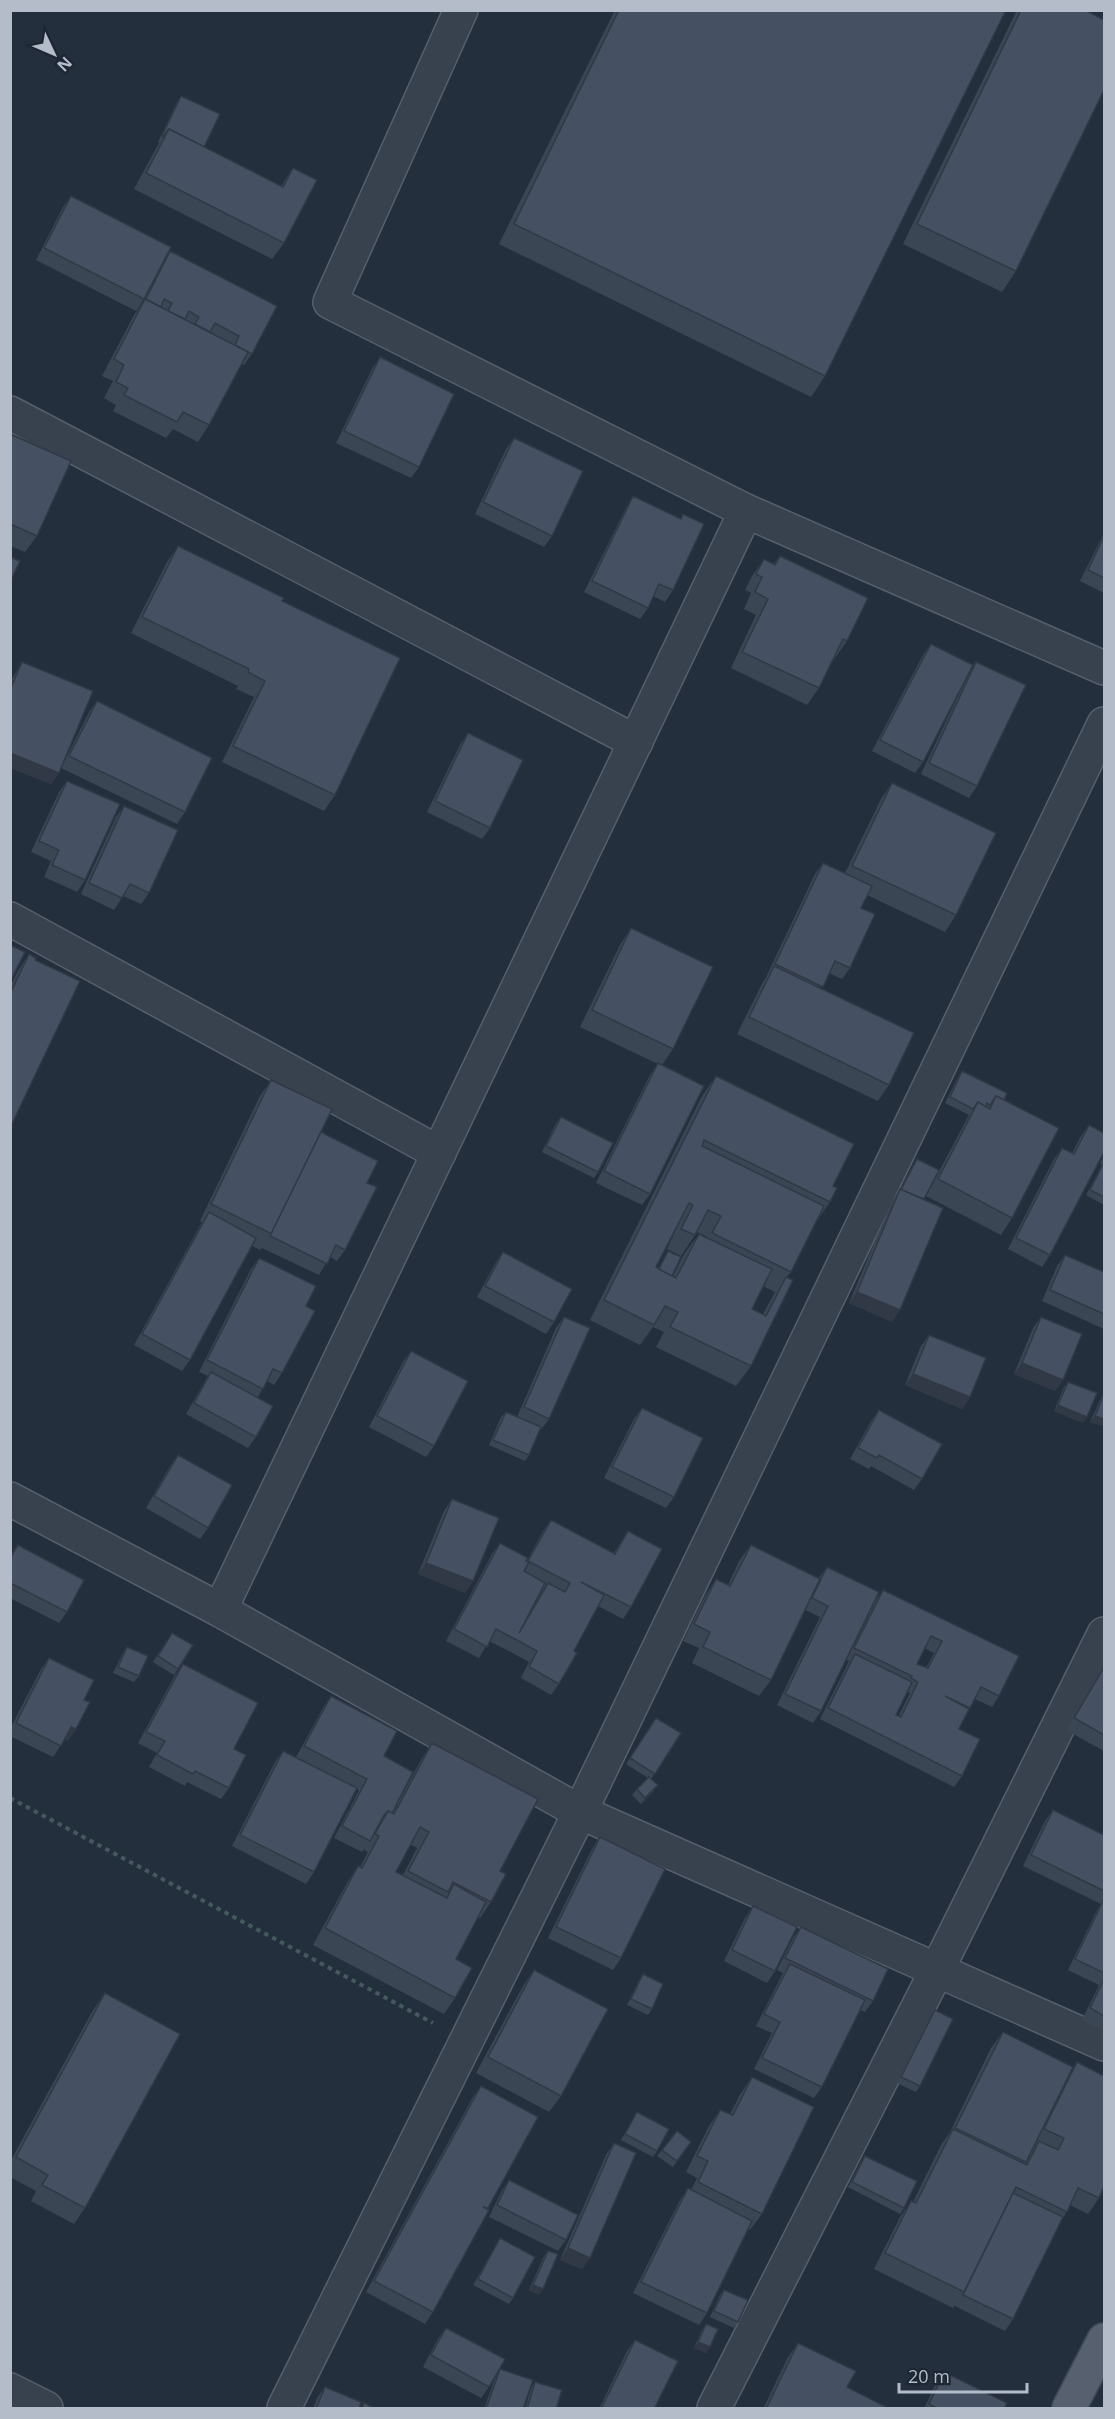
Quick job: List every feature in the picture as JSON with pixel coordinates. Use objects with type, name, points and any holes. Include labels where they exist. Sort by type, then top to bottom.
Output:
[{"type":"main road","points":[[1069,2409],[1104,2340]]},
{"type":"street","points":[[461,10],[330,302],[746,511],[1104,668]]},
{"type":"street","points":[[10,413],[636,742]]},
{"type":"street","points":[[220,1610],[746,511]]},
{"type":"street","points":[[284,2409],[580,1812],[1104,724]]},
{"type":"street","points":[[10,920],[439,1153]]},
{"type":"street","points":[[10,1499],[220,1610],[580,1812],[1104,2044]]},
{"type":"street","points":[[714,2409],[937,1970],[1104,1634]]},
{"type":"street","points":[[10,2390],[46,2409]]},
{"type":"path","points":[[10,1798],[465,2040]]},
{"type":"building","points":[[619,10],[1006,10],[825,376],[514,224]]},
{"type":"building","points":[[1021,10],[1085,10],[1104,20],[1104,90],[1016,271],[917,224]]},
{"type":"building","points":[[181,96],[220,114],[204,147],[169,129],[162,136]]},
{"type":"building","points":[[169,129],[283,187],[293,168],[317,180],[284,243],[146,173]]},
{"type":"building","points":[[71,196],[171,247],[144,299],[44,248]]},
{"type":"building","points":[[170,251],[277,306],[252,354],[235,345],[239,336],[215,323],[210,332],[195,324],[199,317],[189,311],[185,319],[168,311],[172,303],[164,299],[161,307],[146,299]]},
{"type":"building","points":[[145,299],[248,352],[209,425],[183,412],[177,422],[124,395],[128,388],[116,382],[124,365],[114,359]]},
{"type":"building","points":[[380,357],[454,394],[419,467],[344,431]]},
{"type":"building","points":[[10,434],[71,461],[37,536],[10,524]]},
{"type":"building","points":[[514,438],[583,471],[552,536],[483,502]]},
{"type":"building","points":[[633,496],[681,519],[683,514],[704,524],[673,590],[659,584],[648,608],[592,581]]},
{"type":"building","points":[[1104,536],[1104,578],[1088,570]]},
{"type":"building","points":[[178,546],[284,598],[282,601],[400,658],[335,795],[233,746],[265,681],[248,672],[249,669],[142,617]]},
{"type":"building","points":[[780,556],[868,598],[847,641],[843,639],[819,688],[742,652],[768,599],[755,592],[762,577],[756,574],[764,559],[775,565]]},
{"type":"building","points":[[10,557],[20,561],[10,582]]},
{"type":"building","points":[[931,644],[973,665],[923,762],[880,740]]},
{"type":"building","points":[[22,662],[93,691],[59,773],[10,753],[10,690]]},
{"type":"building","points":[[976,662],[1026,685],[977,786],[929,763]]},
{"type":"building","points":[[97,701],[212,758],[185,812],[69,756]]},
{"type":"building","points":[[468,733],[523,760],[490,828],[435,801]]},
{"type":"building","points":[[67,781],[120,804],[85,880],[52,865],[59,850],[39,841]]},
{"type":"building","points":[[892,783],[996,833],[956,915],[852,866]]},
{"type":"building","points":[[124,806],[178,830],[149,893],[130,884],[122,898],[89,883]]},
{"type":"building","points":[[823,863],[872,886],[861,908],[875,914],[850,968],[835,961],[823,987],[775,964]]},
{"type":"building","points":[[631,928],[713,967],[673,1049],[592,1010]]},
{"type":"building","points":[[10,945],[25,952],[10,982]]},
{"type":"building","points":[[29,954],[36,958],[35,960],[80,981],[10,1128],[10,994]]},
{"type":"building","points":[[774,966],[914,1033],[889,1085],[749,1017]]},
{"type":"building","points":[[658,1063],[704,1086],[650,1194],[604,1171]]},
{"type":"building","points":[[962,1071],[1007,1093],[1004,1100],[996,1096],[990,1105],[987,1103],[986,1107],[978,1102],[973,1109],[950,1097]]},
{"type":"building","points":[[716,1076],[854,1144],[833,1186],[837,1188],[830,1202],[704,1140],[702,1146],[824,1206],[791,1272],[712,1233],[721,1216],[708,1210],[695,1235],[681,1229],[693,1205],[689,1203],[656,1267],[676,1278],[699,1234],[772,1269],[752,1309],[766,1316],[786,1277],[793,1280],[751,1366],[670,1327],[678,1312],[665,1306],[654,1325],[604,1300]]},
{"type":"building","points":[[271,1080],[332,1109],[272,1234],[211,1204]]},
{"type":"building","points":[[996,1096],[1059,1128],[1012,1218],[938,1179],[978,1102],[990,1109]]},
{"type":"building","points":[[561,1117],[613,1143],[598,1172],[546,1146]]},
{"type":"building","points":[[1089,1125],[1104,1133],[1104,1152],[1050,1255],[1016,1238],[1062,1148],[1074,1154]]},
{"type":"building","points":[[321,1132],[378,1161],[367,1183],[377,1187],[345,1250],[336,1245],[327,1264],[270,1236]]},
{"type":"building","points":[[917,1159],[939,1170],[924,1199],[901,1190]]},
{"type":"building","points":[[1104,1162],[1104,1197],[1090,1190]]},
{"type":"building","points":[[900,1189],[943,1208],[900,1310],[857,1292]]},
{"type":"building","points":[[209,1212],[256,1238],[190,1360],[142,1334]]},
{"type":"building","points":[[668,1251],[681,1257],[672,1276],[659,1269]]},
{"type":"building","points":[[503,1252],[572,1289],[554,1322],[485,1286]]},
{"type":"building","points":[[1065,1255],[1104,1272],[1104,1314],[1050,1290]]},
{"type":"building","points":[[259,1258],[316,1286],[306,1306],[315,1311],[282,1373],[273,1369],[263,1389],[207,1360]]},
{"type":"building","points":[[564,1317],[590,1328],[549,1419],[524,1407]]},
{"type":"building","points":[[1041,1317],[1082,1334],[1063,1380],[1022,1363]]},
{"type":"building","points":[[929,1335],[986,1358],[970,1397],[913,1374]]},
{"type":"building","points":[[411,1351],[468,1381],[434,1446],[377,1416]]},
{"type":"building","points":[[211,1372],[273,1406],[256,1437],[194,1403]]},
{"type":"building","points":[[1068,1382],[1097,1393],[1087,1417],[1058,1405]]},
{"type":"building","points":[[1104,1394],[1104,1419],[1095,1416]]},
{"type":"building","points":[[642,1408],[703,1438],[674,1497],[612,1467]]},
{"type":"building","points":[[879,1410],[942,1444],[922,1479],[879,1455],[877,1458],[858,1448]]},
{"type":"building","points":[[506,1412],[541,1427],[529,1455],[493,1440]]},
{"type":"building","points":[[178,1455],[232,1485],[208,1528],[154,1496]]},
{"type":"building","points":[[452,1499],[499,1518],[473,1581],[426,1563]]},
{"type":"building","points":[[551,1520],[615,1554],[628,1531],[662,1549],[631,1607],[581,1582],[604,1595],[574,1651],[577,1653],[559,1684],[529,1667],[537,1651],[496,1629],[487,1647],[454,1629],[500,1543],[528,1558],[526,1561],[529,1562],[524,1571],[545,1583],[519,1633],[548,1583],[565,1592],[570,1583],[528,1561]]},
{"type":"building","points":[[18,1545],[84,1580],[67,1612],[10,1583],[10,1559]]},
{"type":"building","points":[[751,1545],[820,1579],[771,1680],[703,1647],[710,1632],[694,1624],[716,1579],[730,1586]]},
{"type":"building","points":[[827,1567],[879,1592],[821,1711],[785,1694],[828,1606],[812,1598]]},
{"type":"building","points":[[883,1590],[1019,1656],[999,1696],[981,1687],[970,1708],[945,1696],[969,1709],[959,1729],[980,1739],[962,1776],[828,1708],[855,1654],[912,1682],[896,1715],[901,1717],[918,1682],[911,1678],[912,1676],[854,1648]],"holes":[[[931,1636],[942,1641],[928,1668],[917,1664]]]},
{"type":"building","points":[[172,1633],[193,1645],[178,1669],[158,1656]]},
{"type":"building","points":[[127,1647],[148,1656],[139,1676],[118,1667]]},
{"type":"building","points":[[49,1658],[94,1680],[84,1700],[90,1702],[76,1729],[71,1727],[61,1746],[16,1723]]},
{"type":"building","points":[[183,1664],[258,1703],[234,1749],[246,1755],[229,1788],[195,1771],[193,1774],[157,1755],[165,1741],[146,1732]]},
{"type":"building","points":[[1104,1669],[1104,1735],[1074,1718]]},
{"type":"building","points":[[331,1696],[397,1731],[384,1756],[413,1772],[392,1813],[388,1811],[384,1815],[370,1841],[342,1826],[367,1779],[304,1746]]},
{"type":"building","points":[[656,1718],[681,1733],[655,1774],[630,1758]]},
{"type":"building","points":[[432,1743],[538,1799],[500,1871],[506,1874],[491,1902],[453,1882],[448,1892],[408,1871],[429,1832],[420,1827],[396,1872],[447,1898],[454,1884],[486,1902],[456,1959],[472,1968],[455,1998],[325,1928],[358,1866],[362,1868],[379,1836],[375,1834],[388,1811],[394,1814]]},
{"type":"building","points":[[283,1751],[357,1788],[314,1872],[240,1835]]},
{"type":"building","points":[[649,1777],[658,1785],[645,1798],[637,1789]]},
{"type":"building","points":[[1053,1810],[1104,1835],[1104,1891],[1031,1855]]},
{"type":"building","points":[[600,1837],[665,1869],[621,1958],[556,1927]]},
{"type":"building","points":[[1104,1899],[1104,1973],[1075,1959]]},
{"type":"building","points":[[753,1906],[797,1927],[775,1971],[732,1950]]},
{"type":"building","points":[[801,1927],[888,1969],[873,2001],[785,1958]]},
{"type":"building","points":[[790,1964],[865,2000],[822,2087],[762,2058],[780,2022],[764,2014]]},
{"type":"building","points":[[534,1970],[608,2009],[561,2096],[488,2057]]},
{"type":"building","points":[[643,1974],[663,1984],[652,2009],[631,1999]]},
{"type":"building","points":[[1104,1979],[1104,2016],[1090,2008]]},
{"type":"building","points":[[105,1993],[180,2034],[85,2208],[42,2185],[48,2175],[16,2157]]},
{"type":"building","points":[[935,2010],[953,2019],[920,2086],[901,2077]]},
{"type":"building","points":[[1003,2032],[1073,2067],[1026,2162],[955,2128]]},
{"type":"building","points":[[1077,2062],[1104,2076],[1104,2186],[1099,2198],[1078,2188],[1067,2212],[1016,2187],[964,2292],[885,2253],[911,2201],[916,2203],[953,2129],[1027,2165],[1039,2141],[1058,2150],[1064,2138],[1044,2129]]},
{"type":"building","points":[[752,2077],[814,2107],[762,2214],[698,2182],[708,2161],[697,2156],[720,2110],[733,2115]]},
{"type":"building","points":[[481,2086],[538,2117],[488,2208],[483,2207],[489,2210],[433,2312],[374,2281]]},
{"type":"building","points":[[637,2112],[669,2129],[657,2151],[625,2134]]},
{"type":"building","points":[[677,2131],[691,2142],[677,2161],[662,2150]]},
{"type":"building","points":[[614,2143],[636,2153],[590,2258],[568,2248]]},
{"type":"building","points":[[865,2156],[917,2181],[904,2208],[852,2182]]},
{"type":"building","points":[[509,2180],[578,2215],[566,2240],[497,2205]]},
{"type":"building","points":[[688,2188],[752,2221],[707,2313],[641,2282]]},
{"type":"building","points":[[1013,2193],[1063,2217],[1013,2319],[963,2295]]},
{"type":"building","points":[[500,2238],[535,2257],[513,2298],[478,2279]]},
{"type":"building","points":[[548,2251],[558,2254],[543,2289],[533,2285]]},
{"type":"building","points":[[724,2290],[748,2300],[738,2322],[714,2311]]},
{"type":"building","points":[[706,2324],[718,2329],[710,2347],[698,2342]]},
{"type":"building","points":[[446,2328],[505,2359],[489,2387],[431,2355]]},
{"type":"building","points":[[635,2340],[678,2361],[654,2409],[605,2409],[602,2407]]},
{"type":"building","points":[[798,2343],[856,2371],[847,2387],[890,2409],[766,2409]]},
{"type":"building","points":[[500,2369],[533,2380],[523,2409],[486,2409]]},
{"type":"building","points":[[944,2372],[1007,2403],[1004,2409],[938,2409],[929,2404]]},
{"type":"building","points":[[535,2382],[562,2390],[556,2409],[527,2409]]},
{"type":"building","points":[[325,2387],[361,2402],[359,2409],[316,2409]]},
{"type":"building","points":[[364,2403],[376,2409],[362,2409]]}]
